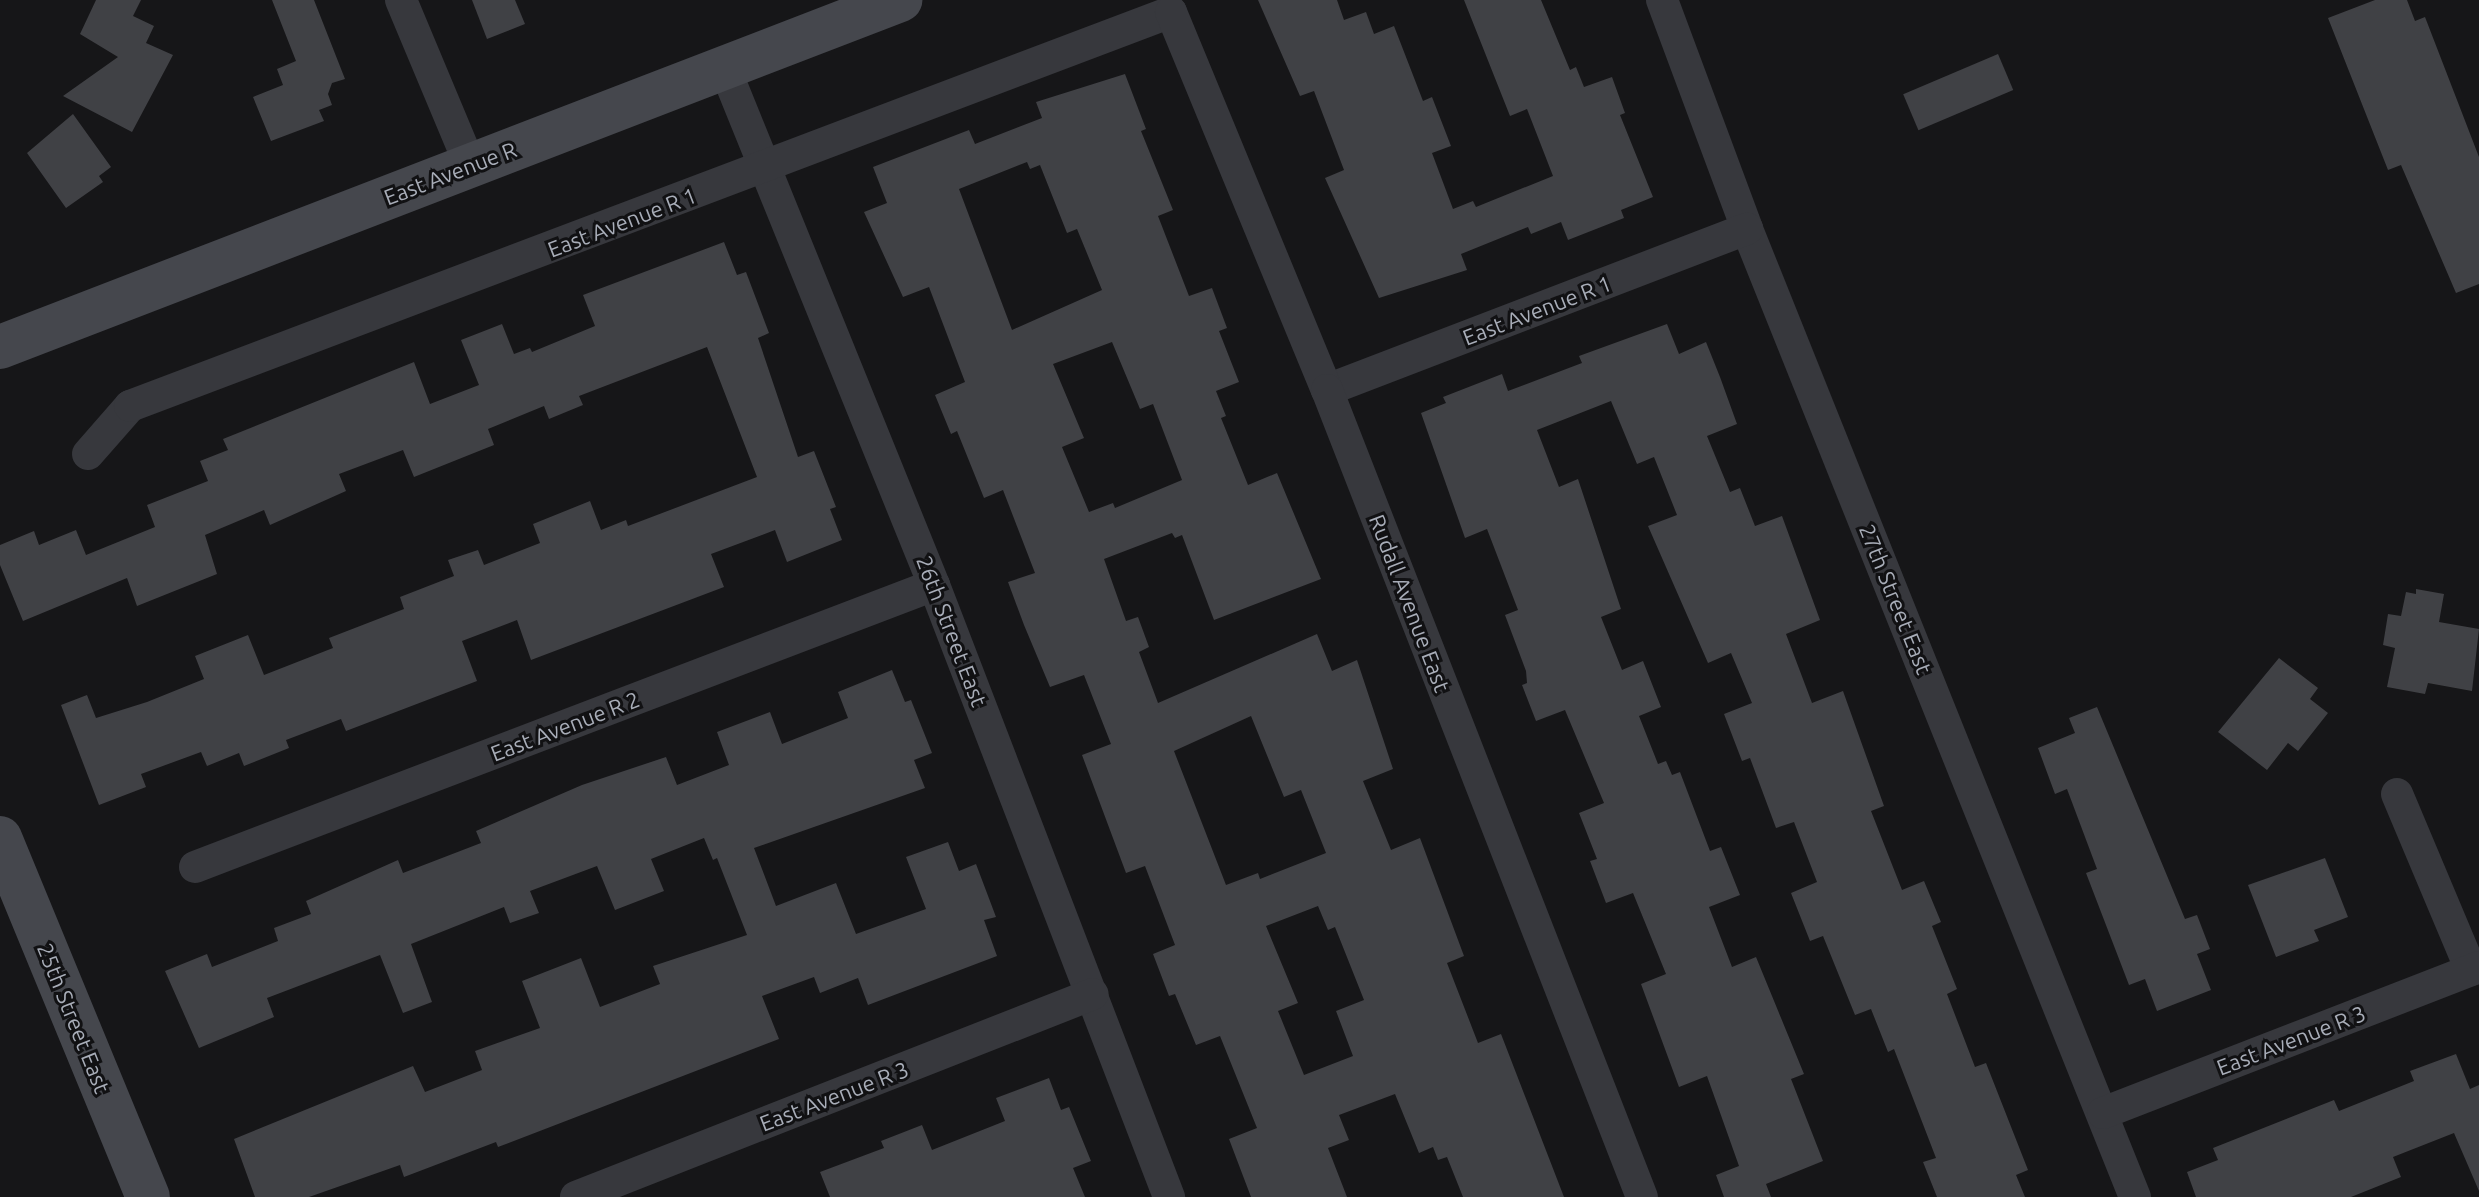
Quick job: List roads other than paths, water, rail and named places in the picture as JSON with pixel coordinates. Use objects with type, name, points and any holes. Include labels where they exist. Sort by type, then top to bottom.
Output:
[{"type":"main road","name":"East Avenue R","points":[[0,347],[900,0]]},
{"type":"main road","name":"25th Street East","points":[[0,838],[148,1197]]},
{"type":"street","points":[[401,0],[470,165]]},
{"type":"street","name":"27th Street East","points":[[1662,0],[1747,229],[2135,1197]]},
{"type":"street","name":"East Avenue R 1","points":[[88,454],[130,406],[764,169],[1171,12]]},
{"type":"street","name":"Rudall Avenue East","points":[[1171,12],[1327,390],[1642,1197]]},
{"type":"street","name":"26th Street East","points":[[725,69],[934,585],[1169,1197]]},
{"type":"street","name":"East Avenue R 1","points":[[1327,390],[1747,229]]},
{"type":"street","name":"East Avenue R 2","points":[[195,867],[934,585]]},
{"type":"street","points":[[2397,794],[2475,968]]},
{"type":"street","name":"East Avenue R 3","points":[[2103,1113],[2475,968]]},
{"type":"street","name":"East Avenue R 3","points":[[576,1197],[1093,994]]}]
